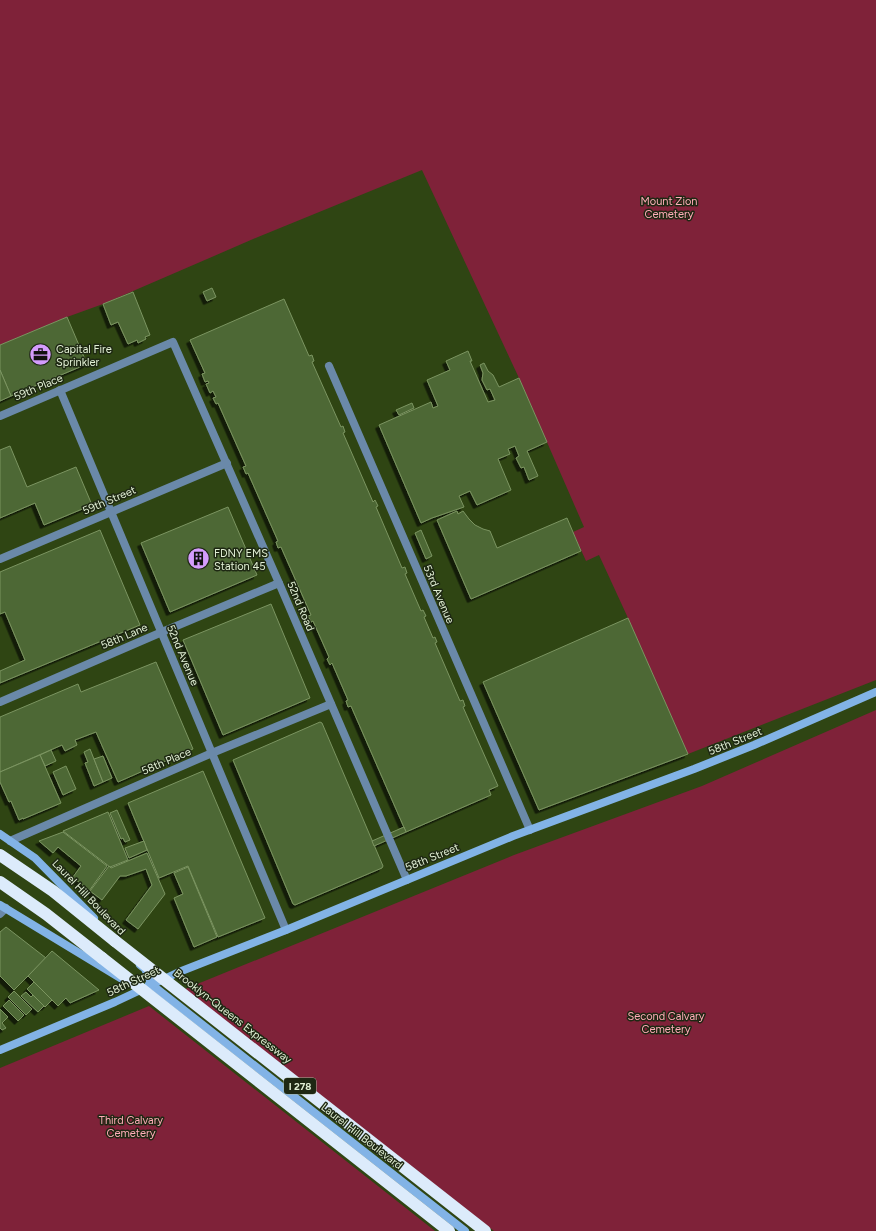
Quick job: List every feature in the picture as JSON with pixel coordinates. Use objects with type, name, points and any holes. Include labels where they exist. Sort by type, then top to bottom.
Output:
[{"type":"highway","name":"Brooklyn-Queens Expressway","points":[[0,855],[53,891],[485,1231]]},
{"type":"highway","name":"I 278","points":[[0,882],[46,914],[449,1231]]},
{"type":"main road","name":"58th Street","points":[[0,1050],[116,1002],[178,972],[286,930],[530,830],[687,772],[754,745],[876,692]]},
{"type":"main road","name":"Laurel Hill Boulevard","points":[[0,834],[26,851],[44,867],[145,970],[152,985]]},
{"type":"main road","name":"Laurel Hill Boulevard","points":[[2,909],[120,978],[152,985],[465,1231]]},
{"type":"street","name":"59th Place","points":[[0,416],[173,342]]},
{"type":"street","name":"52nd Road","points":[[173,342],[227,463],[407,880]]},
{"type":"street","name":"53rd Avenue","points":[[329,366],[530,830]]},
{"type":"street","name":"52nd Avenue","points":[[60,390],[286,930]]},
{"type":"street","name":"59th Street","points":[[0,559],[227,463]]},
{"type":"street","name":"58th Lane","points":[[0,702],[279,583]]},
{"type":"street","name":"58th Place","points":[[10,841],[212,753],[331,704]]},
{"type":"green space","name":"Mount Zion Cemetery","points":[[0,0],[876,0],[876,680],[688,754],[599,555],[586,561],[573,532],[584,527],[519,378],[422,170],[258,237],[103,304],[67,317],[0,345]]},
{"type":"green space","name":"Second Calvary Cemetery","points":[[876,710],[876,1231],[494,1231],[185,989],[514,855],[702,786]]},
{"type":"green space","name":"Third Calvary Cemetery","points":[[149,1006],[435,1231],[0,1231],[0,1068]]},
{"type":"building","points":[[212,288],[216,297],[207,301],[203,292]]},
{"type":"building","points":[[133,292],[150,335],[138,343],[137,340],[128,344],[118,322],[111,325],[103,304]]},
{"type":"building","points":[[284,299],[309,356],[312,355],[314,361],[312,362],[341,427],[343,426],[345,432],[343,433],[373,502],[375,500],[378,506],[376,507],[402,568],[405,567],[407,573],[405,574],[421,611],[423,610],[426,616],[424,617],[433,638],[435,637],[437,642],[435,643],[460,701],[463,700],[465,706],[463,707],[498,786],[489,790],[491,795],[406,832],[351,706],[348,707],[346,701],[348,700],[332,663],[330,665],[327,659],[329,657],[313,621],[311,622],[308,616],[311,615],[281,547],[278,548],[276,542],[278,541],[248,473],[246,474],[243,467],[246,466],[218,403],[216,404],[213,398],[216,397],[213,391],[210,393],[206,384],[209,383],[208,381],[205,382],[202,374],[205,373],[190,340]]},
{"type":"building","name":"Capital Fire Sprinkler","points":[[67,317],[87,364],[11,396],[0,370],[0,345]]},
{"type":"building","points":[[468,351],[472,361],[470,361],[488,402],[495,400],[490,389],[487,390],[482,380],[483,373],[480,365],[484,363],[488,371],[493,375],[499,387],[519,378],[547,442],[527,451],[538,476],[529,480],[524,467],[521,468],[516,458],[519,456],[515,446],[508,449],[510,454],[498,459],[511,490],[477,505],[470,491],[459,496],[464,507],[421,523],[379,425],[431,402],[433,408],[438,406],[427,380],[450,370],[446,361]]},
{"type":"building","points":[[0,370],[11,396],[0,401]]},
{"type":"building","points":[[412,403],[414,408],[399,415],[396,410]]},
{"type":"building","points":[[10,446],[27,487],[76,467],[92,505],[44,525],[35,503],[0,518],[0,450]]},
{"type":"building","name":"FDNY EMS Station 45","points":[[228,507],[257,575],[170,612],[141,543]]},
{"type":"building","points":[[457,511],[458,514],[463,511],[475,525],[490,531],[497,548],[567,518],[581,551],[471,599],[437,520]]},
{"type":"building","points":[[100,530],[140,625],[0,683],[0,671],[25,660],[5,612],[0,614],[0,572]]},
{"type":"building","points":[[421,530],[432,556],[426,559],[415,533]]},
{"type":"building","points":[[271,604],[310,698],[223,735],[183,640]]},
{"type":"building","points":[[628,618],[688,754],[539,810],[483,682]]},
{"type":"building","points":[[156,662],[193,749],[118,782],[96,732],[75,740],[77,745],[65,751],[62,745],[0,772],[0,717],[78,684],[81,692]]},
{"type":"building","points":[[320,722],[322,723],[383,866],[382,868],[295,905],[293,904],[233,760]]},
{"type":"building","points":[[90,749],[103,782],[94,786],[85,763],[88,762],[84,752]]},
{"type":"building","points":[[51,750],[56,761],[45,766],[40,755]]},
{"type":"building","points":[[40,755],[61,803],[19,820],[11,801],[9,802],[0,782],[0,772]]},
{"type":"building","points":[[103,756],[112,778],[103,782],[94,759]]},
{"type":"building","points":[[66,766],[76,789],[63,795],[53,772]]},
{"type":"building","points":[[203,771],[265,918],[218,937],[188,866],[159,878],[128,803]]},
{"type":"building","points":[[117,810],[130,840],[125,842],[123,838],[121,839],[110,813]]},
{"type":"building","points":[[108,812],[128,860],[110,867],[63,831]]},
{"type":"building","points":[[404,827],[406,832],[374,846],[372,841]]},
{"type":"building","points":[[63,832],[107,866],[89,891],[73,877],[81,866],[58,847],[53,853],[39,841]]},
{"type":"building","points":[[144,841],[147,850],[129,858],[125,848]]},
{"type":"building","points":[[147,853],[165,894],[138,929],[126,920],[152,885],[146,869],[126,876],[120,876],[102,900],[90,891],[109,866],[111,868]]},
{"type":"building","points":[[188,867],[217,937],[194,947],[174,898],[183,894],[174,873]]},
{"type":"building","points":[[6,927],[46,958],[14,990],[0,976],[0,932]]},
{"type":"building","points":[[52,951],[99,990],[70,1003],[66,998],[58,1006],[28,976]]},
{"type":"building","points":[[34,982],[52,1000],[45,1007],[27,989]]},
{"type":"building","points":[[14,991],[32,1009],[26,1015],[8,997]]},
{"type":"building","points":[[26,992],[31,997],[33,995],[44,1006],[38,1012],[21,996]]},
{"type":"building","points":[[9,1000],[24,1015],[18,1021],[3,1006]]},
{"type":"building","points":[[0,1009],[8,1017],[2,1023],[6,1028],[2,1030],[0,1028]]},
{"type":"place","name":"Capital Fire Sprinkler","points":[[41,355]]},
{"type":"place","name":"FDNY EMS Station 45","points":[[199,559]]}]
